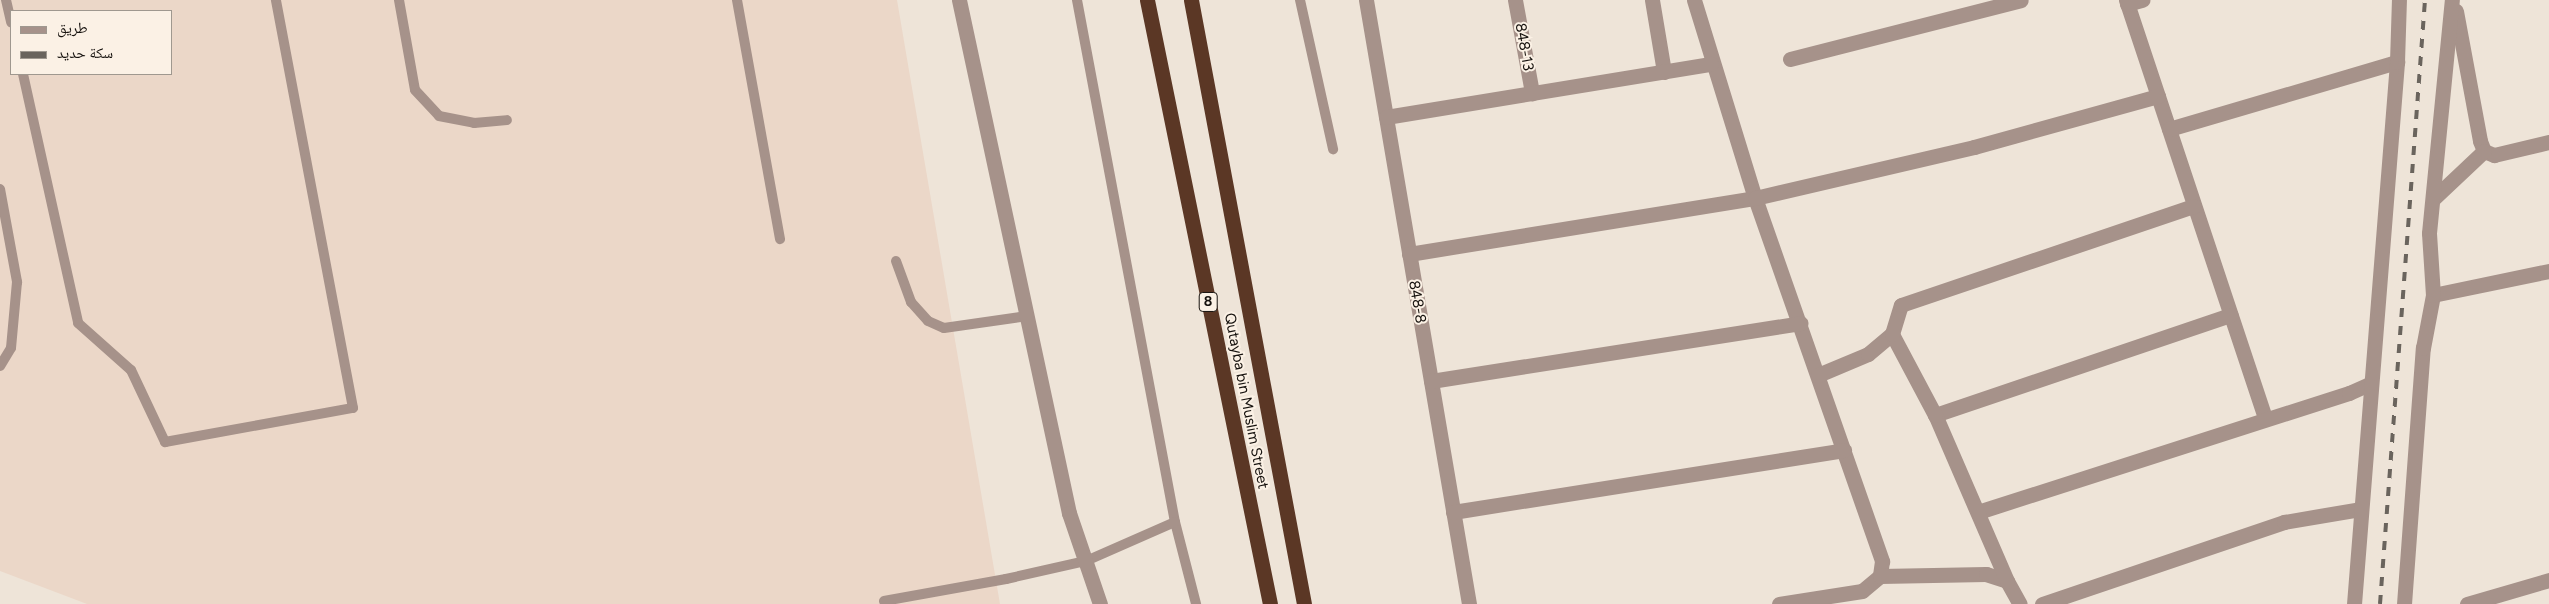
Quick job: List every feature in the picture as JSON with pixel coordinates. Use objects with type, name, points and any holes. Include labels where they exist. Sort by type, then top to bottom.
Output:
[{"type":"highway","name":"Qutayba bin Muslim Street","points":[[1147,0],[1270,604]]},
{"type":"highway","name":"Qutayba bin Muslim Street","points":[[1192,0],[1304,604]]},
{"type":"street","points":[[959,0],[1069,513],[1100,604]]},
{"type":"street","name":"848-8","points":[[1366,0],[1469,604]]},
{"type":"street","name":"848-13","points":[[1515,0],[1532,93]]},
{"type":"street","points":[[1652,0],[1664,72]]},
{"type":"street","points":[[1694,0],[1711,64],[1755,198],[1880,553],[1880,576]]},
{"type":"street","points":[[1790,60],[2021,0]]},
{"type":"street","points":[[2142,0],[2126,2],[2265,419]]},
{"type":"street","points":[[2354,604],[2360,509],[2397,62],[2399,0]]},
{"type":"street","points":[[2453,0],[2480,141],[2484,151],[2494,155],[2549,142]]},
{"type":"street","points":[[2404,604],[2423,348],[2433,296],[2429,233],[2453,0]]},
{"type":"street","points":[[2168,128],[2397,62]]},
{"type":"street","points":[[1386,117],[1711,64]]},
{"type":"street","points":[[1409,254],[1755,198],[1974,147],[2158,96]]},
{"type":"street","points":[[2433,199],[2484,151]]},
{"type":"street","points":[[1818,375],[1868,354],[1892,334],[1901,305],[2194,206]]},
{"type":"street","points":[[2433,296],[2549,271]]},
{"type":"street","points":[[1935,415],[2230,315]]},
{"type":"street","points":[[1430,380],[1800,323]]},
{"type":"street","points":[[1892,334],[1935,415],[2007,581],[2020,604]]},
{"type":"street","points":[[1978,512],[2349,393],[2371,383]]},
{"type":"street","points":[[1453,512],[1844,450]]},
{"type":"street","points":[[2042,604],[2284,522],[2360,509]]},
{"type":"street","points":[[1779,604],[1862,591],[1880,576],[1986,574],[2007,581]]},
{"type":"street","points":[[2467,604],[2549,580]]},
{"type":"lane","points":[[6,0],[10,18]]},
{"type":"lane","points":[[23,75],[78,323],[130,370],[165,442],[353,408],[276,0]]},
{"type":"lane","points":[[399,0],[415,90],[439,116],[474,123],[507,120]]},
{"type":"lane","points":[[737,0],[780,238]]},
{"type":"lane","points":[[1077,0],[1175,522],[1196,604]]},
{"type":"lane","points":[[1300,0],[1333,149]]},
{"type":"lane","points":[[0,189],[17,282],[11,348],[0,366]]},
{"type":"lane","points":[[896,261],[911,302],[928,321],[944,328],[1027,316]]},
{"type":"lane","points":[[884,600],[1006,580],[1086,561],[1175,522]]},
{"type":"shaded area","points":[[0,0],[897,0],[1000,604],[87,604],[0,571]]},
{"type":"railway","points":[[2380,604],[2425,0]]}]
